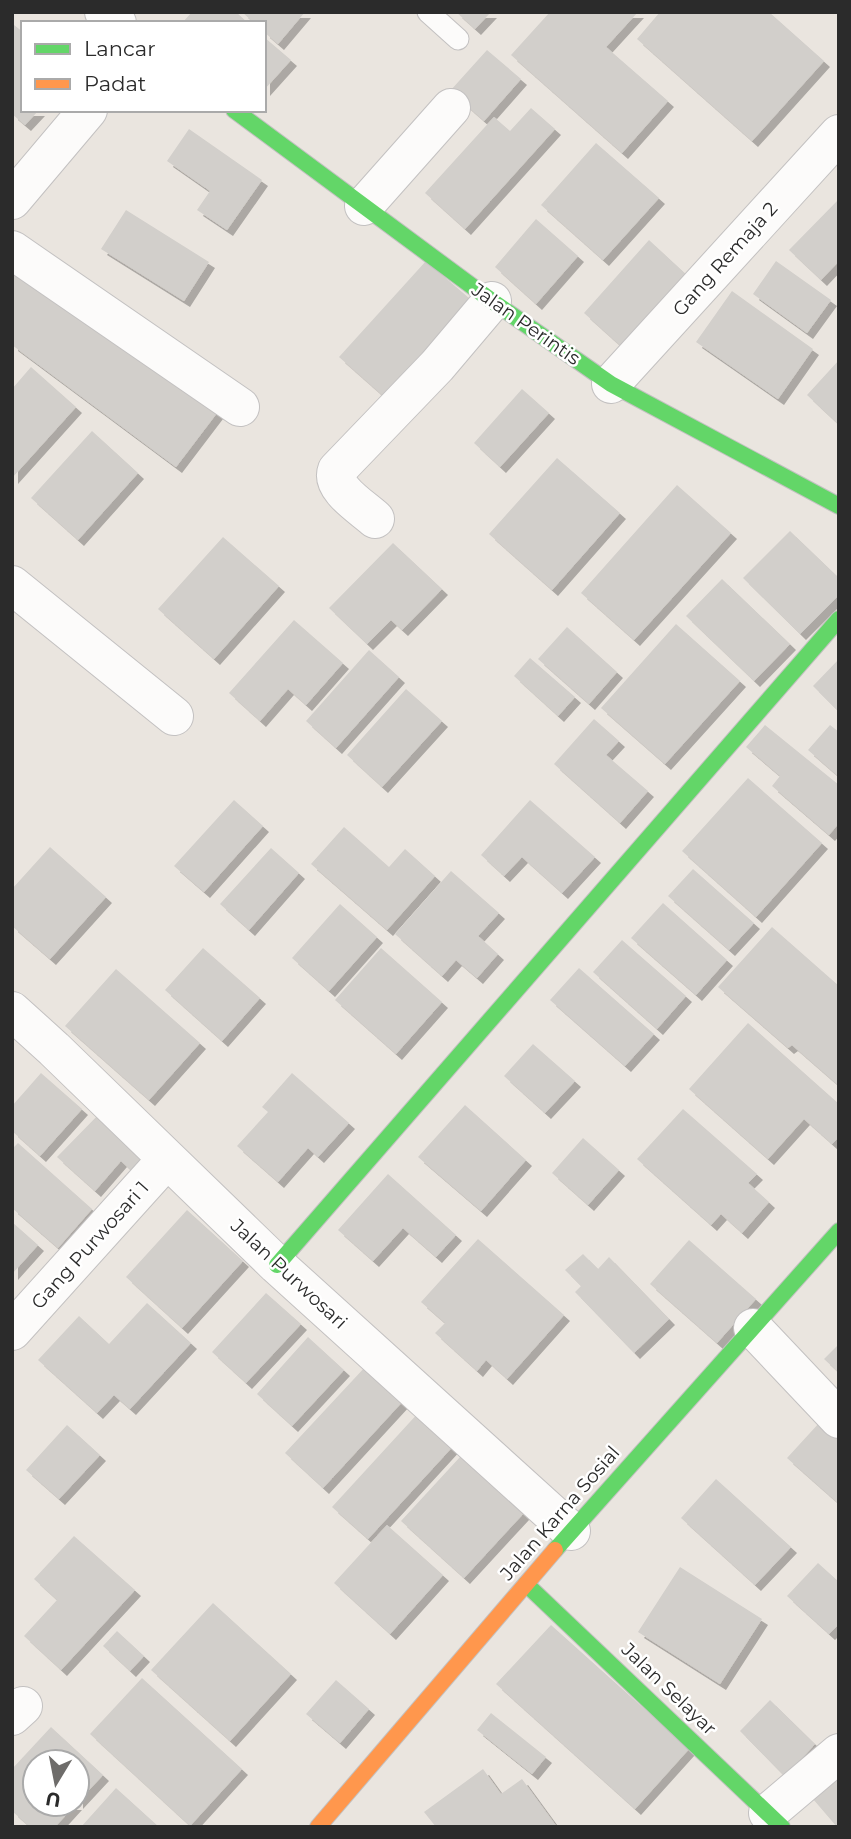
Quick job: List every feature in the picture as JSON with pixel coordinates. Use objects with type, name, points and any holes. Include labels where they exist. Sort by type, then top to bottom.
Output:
[{"type":"street","points":[[363,206],[452,108]]},
{"type":"street","points":[[12,200],[87,112]]},
{"type":"street","name":"Jalan Perintis","points":[[237,112],[492,301],[611,384],[839,506]]},
{"type":"street","name":"Gang Remaja 2","points":[[611,384],[839,134]]},
{"type":"street","points":[[12,250],[240,407]]},
{"type":"street","points":[[375,519],[338,485],[335,477],[337,470],[438,366],[492,301]]},
{"type":"street","points":[[12,585],[174,716]]},
{"type":"street","points":[[277,1265],[839,619]]},
{"type":"street","name":"Jalan Purwosari","points":[[12,1011],[277,1265],[571,1531]]},
{"type":"street","name":"Gang Purwosari 1","points":[[12,1331],[167,1159]]},
{"type":"street","name":"Jalan Karna Sosial","points":[[324,1825],[571,1531],[839,1231]]},
{"type":"street","points":[[754,1328],[839,1419]]},
{"type":"street","name":"Jalan Selayar","points":[[526,1584],[775,1820]]},
{"type":"street","points":[[775,1820],[839,1753]]},
{"type":"lane","points":[[428,12],[458,39]]},
{"type":"building","points":[[192,12],[236,12],[246,21],[184,21]]},
{"type":"building","points":[[242,12],[305,12],[278,44],[266,34],[266,21],[252,21]]},
{"type":"building","points":[[456,12],[491,12],[475,29]]},
{"type":"building","points":[[550,12],[638,12],[606,47],[668,101],[622,153],[511,55]]},
{"type":"building","points":[[660,12],[769,12],[824,61],[752,141],[637,39]]},
{"type":"building","points":[[14,25],[21,30],[21,112],[37,112],[25,125],[12,114]]},
{"type":"building","points":[[266,39],[291,60],[266,88]]},
{"type":"building","points":[[487,50],[521,79],[484,121],[450,91]]},
{"type":"building","points":[[531,108],[555,129],[465,229],[425,193],[494,117],[510,131]]},
{"type":"building","points":[[189,129],[262,180],[227,230],[197,210],[210,191],[167,161]]},
{"type":"building","points":[[596,143],[659,198],[603,260],[541,205]]},
{"type":"building","points":[[839,199],[839,261],[821,280],[789,250]]},
{"type":"building","points":[[126,210],[209,262],[184,301],[101,249]]},
{"type":"building","points":[[536,219],[578,256],[536,304],[495,267]]},
{"type":"building","points":[[649,240],[689,277],[624,349],[584,313]]},
{"type":"building","points":[[12,260],[217,413],[176,467],[12,345]]},
{"type":"building","points":[[426,261],[477,305],[390,402],[339,357]]},
{"type":"building","points":[[776,261],[831,300],[807,333],[753,294]]},
{"type":"building","points":[[732,291],[813,349],[778,399],[696,342]]},
{"type":"building","points":[[839,360],[839,425],[807,395]]},
{"type":"building","points":[[31,367],[76,407],[12,478],[12,389]]},
{"type":"building","points":[[522,389],[549,413],[500,467],[474,443]]},
{"type":"building","points":[[92,431],[138,473],[78,540],[31,498]]},
{"type":"building","points":[[557,458],[620,513],[552,590],[489,534]]},
{"type":"building","points":[[677,485],[731,533],[634,640],[581,593]]},
{"type":"building","points":[[790,531],[839,578],[839,595],[800,634],[743,578]]},
{"type":"building","points":[[223,537],[279,586],[214,659],[158,609]]},
{"type":"building","points":[[393,543],[442,589],[402,630],[391,620],[367,644],[329,608]]},
{"type":"building","points":[[722,579],[790,644],[754,681],[686,616]]},
{"type":"building","points":[[294,620],[343,663],[306,705],[288,689],[260,721],[229,693]]},
{"type":"building","points":[[676,624],[740,681],[665,764],[601,708]]},
{"type":"building","points":[[567,627],[617,672],[589,704],[538,659]]},
{"type":"building","points":[[369,650],[399,677],[336,748],[306,721]]},
{"type":"building","points":[[530,658],[575,697],[558,716],[514,676]]},
{"type":"building","points":[[839,659],[839,712],[813,686]]},
{"type":"building","points":[[406,689],[442,721],[382,787],[347,755]]},
{"type":"building","points":[[594,719],[619,741],[606,755],[648,791],[620,823],[554,764]]},
{"type":"building","points":[[765,725],[839,785],[839,823],[829,835],[772,786],[780,776],[746,747]]},
{"type":"building","points":[[830,725],[839,732],[839,777],[808,750]]},
{"type":"building","points":[[748,778],[822,843],[756,917],[682,851]]},
{"type":"building","points":[[234,800],[263,826],[204,892],[174,866]]},
{"type":"building","points":[[530,800],[595,857],[562,893],[522,857],[504,876],[481,855]]},
{"type":"building","points":[[344,827],[389,867],[405,849],[435,876],[387,930],[311,864]]},
{"type":"building","points":[[50,847],[106,897],[50,959],[12,926],[12,889]]},
{"type":"building","points":[[271,848],[299,873],[249,930],[220,904]]},
{"type":"building","points":[[693,869],[754,923],[729,950],[668,896]]},
{"type":"building","points":[[451,871],[499,913],[478,936],[498,954],[477,978],[456,960],[442,976],[395,934]]},
{"type":"building","points":[[663,903],[727,960],[696,995],[631,938]]},
{"type":"building","points":[[340,904],[377,937],[329,991],[292,958]]},
{"type":"building","points":[[772,927],[839,986],[839,1086],[792,1045],[788,1048],[718,987]]},
{"type":"building","points":[[622,940],[686,996],[657,1029],[593,972]]},
{"type":"building","points":[[203,948],[260,998],[222,1041],[165,990]]},
{"type":"building","points":[[381,948],[442,1002],[396,1054],[335,1000]]},
{"type":"building","points":[[579,968],[654,1034],[625,1066],[550,1000]]},
{"type":"building","points":[[116,969],[200,1043],[149,1100],[65,1026]]},
{"type":"building","points":[[748,1023],[839,1104],[839,1137],[832,1144],[804,1119],[768,1159],[689,1089]]},
{"type":"building","points":[[533,1044],[575,1081],[545,1113],[504,1076]]},
{"type":"building","points":[[41,1073],[82,1109],[40,1156],[12,1131],[12,1106]]},
{"type":"building","points":[[292,1073],[349,1123],[318,1157],[308,1148],[278,1182],[237,1146],[268,1112],[262,1107]]},
{"type":"building","points":[[465,1105],[526,1160],[481,1211],[418,1157]]},
{"type":"building","points":[[683,1109],[757,1174],[748,1183],[769,1202],[742,1233],[721,1214],[711,1225],[637,1159]]},
{"type":"building","points":[[103,1110],[153,1154],[135,1174],[121,1161],[95,1191],[57,1157]]},
{"type":"building","points":[[583,1138],[619,1170],[588,1205],[552,1173]]},
{"type":"building","points":[[18,1143],[92,1209],[58,1248],[12,1208],[12,1149]]},
{"type":"building","points":[[388,1174],[456,1235],[436,1257],[403,1228],[373,1261],[338,1230]]},
{"type":"building","points":[[187,1210],[243,1261],[182,1328],[126,1277]]},
{"type":"building","points":[[12,1222],[38,1245],[12,1274]]},
{"type":"building","points":[[478,1239],[564,1315],[507,1379],[486,1360],[477,1371],[435,1333],[445,1323],[421,1302]]},
{"type":"building","points":[[689,1240],[756,1299],[717,1343],[650,1284]]},
{"type":"building","points":[[583,1254],[598,1269],[609,1257],[669,1319],[634,1353],[575,1292],[581,1286],[565,1270]]},
{"type":"building","points":[[266,1293],[301,1324],[246,1383],[212,1352]]},
{"type":"building","points":[[147,1303],[191,1343],[130,1409],[114,1395],[97,1413],[38,1360],[79,1316],[109,1344]]},
{"type":"building","points":[[308,1337],[344,1370],[292,1426],[257,1394]]},
{"type":"building","points":[[839,1344],[839,1373],[824,1359]]},
{"type":"building","points":[[366,1366],[404,1400],[323,1488],[285,1453]]},
{"type":"building","points":[[420,1411],[456,1443],[368,1539],[332,1507]]},
{"type":"building","points":[[820,1422],[839,1439],[839,1504],[787,1458]]},
{"type":"building","points":[[67,1425],[100,1455],[59,1499],[26,1470]]},
{"type":"building","points":[[472,1444],[535,1501],[464,1578],[401,1521]]},
{"type":"building","points":[[716,1479],[791,1547],[755,1585],[681,1518]]},
{"type":"building","points":[[387,1525],[443,1575],[390,1634],[334,1583]]},
{"type":"building","points":[[74,1536],[135,1590],[61,1670],[24,1636],[57,1600],[34,1579]]},
{"type":"building","points":[[818,1563],[839,1582],[839,1624],[829,1634],[787,1596]]},
{"type":"building","points":[[680,1567],[762,1619],[720,1684],[638,1632]]},
{"type":"building","points":[[213,1603],[291,1674],[230,1741],[151,1670]]},
{"type":"building","points":[[551,1625],[689,1749],[635,1809],[496,1684]]},
{"type":"building","points":[[117,1631],[144,1656],[130,1671],[103,1646]]},
{"type":"building","points":[[142,1678],[242,1769],[190,1826],[90,1734]]},
{"type":"building","points":[[336,1680],[369,1709],[340,1743],[306,1714]]},
{"type":"building","points":[[770,1700],[815,1744],[785,1777],[740,1731]]},
{"type":"building","points":[[491,1713],[546,1757],[532,1774],[477,1730]]},
{"type":"building","points":[[51,1727],[74,1748],[32,1748]]},
{"type":"building","points":[[21,1759],[21,1818],[63,1818],[55,1827],[30,1827],[12,1811],[12,1769]]},
{"type":"building","points":[[91,1764],[103,1775],[91,1788]]},
{"type":"building","points":[[839,1764],[839,1827],[837,1827],[807,1792]]},
{"type":"building","points":[[483,1769],[501,1794],[522,1779],[557,1827],[436,1827],[424,1812]]},
{"type":"building","points":[[116,1788],[159,1827],[81,1827]]},
{"type":"traffic: fast","points":[[237,112],[492,301],[611,384],[839,506]]},
{"type":"traffic: fast","points":[[277,1265],[839,619]]},
{"type":"traffic: fast","points":[[555,1550],[839,1231]]},
{"type":"traffic: fast","points":[[526,1584],[782,1827]]},
{"type":"traffic: slow","points":[[318,1827],[555,1550]]}]
